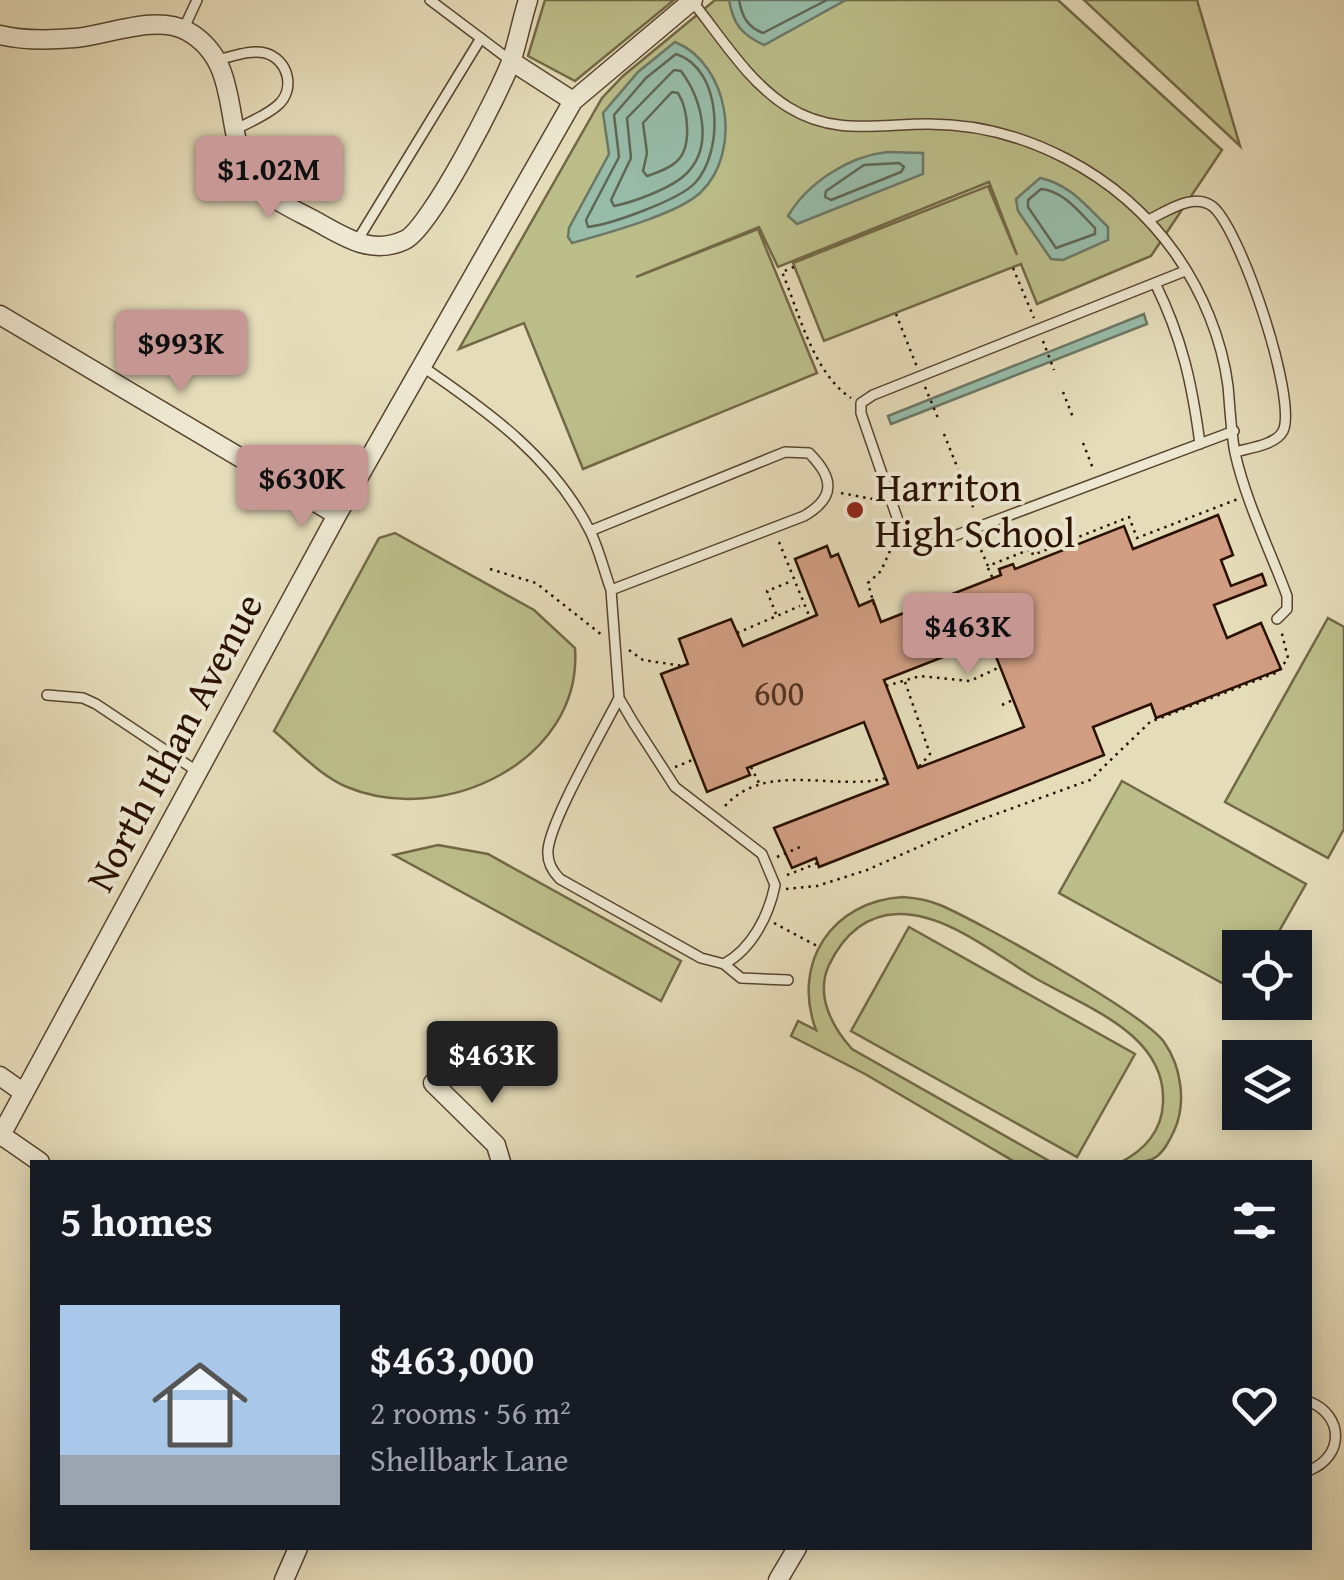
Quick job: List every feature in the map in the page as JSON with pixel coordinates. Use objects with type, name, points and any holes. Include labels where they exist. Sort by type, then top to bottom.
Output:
[{"type":"street","points":[[0,36],[78,38],[135,25],[184,28],[210,48],[223,70],[244,166],[258,187],[356,244],[383,247],[409,239],[436,208],[511,61],[528,0]]},
{"type":"street","name":"North Ithan Avenue","points":[[1,1136],[337,515],[573,101],[692,0]]},
{"type":"street","points":[[511,61],[573,101]]},
{"type":"street","points":[[0,315],[337,515]]},
{"type":"street","points":[[0,1076],[24,1093]]},
{"type":"street","points":[[433,1083],[496,1145],[500,1160]]},
{"type":"street","points":[[1,1136],[37,1160]]},
{"type":"street","points":[[284,1580],[297,1550]]},
{"type":"street","points":[[778,1580],[795,1550]]},
{"type":"lane","points":[[184,28],[197,0]]},
{"type":"lane","points":[[430,0],[511,61]]},
{"type":"lane","points":[[692,0],[765,91],[790,109],[819,122],[854,130],[928,124],[1008,135],[1089,171],[1148,220],[1186,271],[1219,346],[1235,452],[1287,596],[1286,609],[1277,620]]},
{"type":"lane","points":[[356,244],[481,38]]},
{"type":"lane","points":[[217,60],[250,53],[270,54],[285,68],[288,78],[278,106],[236,130]]},
{"type":"lane","points":[[1148,220],[1188,202],[1200,201],[1214,207],[1239,248],[1271,334],[1286,409],[1284,429],[1276,439],[1235,452]]},
{"type":"lane","points":[[1186,271],[873,395],[862,404],[862,413],[902,532],[915,543],[930,545],[1234,431]]},
{"type":"lane","points":[[1156,283],[1179,333],[1193,386],[1200,444]]},
{"type":"lane","points":[[424,367],[496,417],[534,453],[590,531],[611,590],[619,698],[675,786],[756,848],[768,864],[775,885],[765,916],[745,950],[724,964]]},
{"type":"lane","points":[[590,531],[785,452],[809,452],[824,468],[829,487],[821,506],[611,590]]},
{"type":"lane","points":[[47,695],[83,698],[96,704],[198,772]]},
{"type":"lane","points":[[619,698],[552,832],[547,856],[551,865],[560,879],[701,958],[724,964],[741,978],[788,980]]},
{"type":"lane","points":[[1312,1403],[1330,1415],[1340,1448],[1312,1469]]},
{"type":"path","points":[[794,267],[782,272],[822,365],[840,391],[852,399]]},
{"type":"path","points":[[1014,268],[1034,320]]},
{"type":"path","points":[[896,314],[918,368]]},
{"type":"path","points":[[1042,341],[1054,370]]},
{"type":"path","points":[[924,385],[938,418]]},
{"type":"path","points":[[1063,392],[1074,420]]},
{"type":"path","points":[[944,434],[958,469]]},
{"type":"path","points":[[1083,442],[1095,472]]},
{"type":"path","points":[[964,484],[978,518]]},
{"type":"path","points":[[841,493],[880,500]]},
{"type":"path","points":[[988,566],[1031,549],[1033,555],[1129,517],[1137,538],[1239,499]]},
{"type":"path","points":[[977,541],[993,578]]},
{"type":"path","points":[[779,542],[810,618]]},
{"type":"path","points":[[874,605],[868,583],[880,571],[893,544]]},
{"type":"path","points":[[490,569],[536,583],[603,636]]},
{"type":"path","points":[[777,616],[766,591],[794,581]]},
{"type":"path","points":[[737,632],[803,605]]},
{"type":"path","points":[[785,889],[818,886],[867,870],[977,821],[1090,780],[1150,722],[1284,667],[1287,646],[1277,620]]},
{"type":"path","points":[[628,650],[643,660],[684,666]]},
{"type":"path","points":[[886,686],[920,676],[970,681],[1000,667]]},
{"type":"path","points":[[904,680],[930,754],[918,768]]},
{"type":"path","points":[[1002,705],[1013,700]]},
{"type":"path","points":[[673,768],[694,760]]},
{"type":"path","points":[[752,766],[760,786]]},
{"type":"path","points":[[720,811],[731,800],[760,786],[794,779],[852,785],[886,778]]},
{"type":"path","points":[[775,857],[800,848]]},
{"type":"path","points":[[783,876],[818,863]]},
{"type":"path","points":[[772,922],[818,946]]},
{"type":"shaded area","points":[[545,0],[674,0],[575,81],[528,56]]},
{"type":"shaded area","points":[[715,0],[1058,0],[1222,150],[1151,256],[1037,304],[1021,264],[824,341],[793,263],[988,186],[1017,255],[989,182],[778,267],[759,227],[636,277],[758,229],[817,373],[583,469],[524,323],[459,349],[602,98]]},
{"type":"shaded area","points":[[1084,0],[1197,0],[1240,146]]},
{"type":"shaded area","points":[[395,533],[534,610],[575,648],[571,688],[556,723],[531,753],[500,775],[463,791],[424,798],[384,797],[347,787],[318,769],[274,731],[379,538]]},
{"type":"shaded area","points":[[1328,618],[1344,627],[1344,829],[1328,858],[1225,802]]},
{"type":"shaded area","points":[[1122,781],[1306,884],[1280,930],[1222,930],[1222,983],[1059,893]]},
{"type":"shaded area","points":[[438,845],[488,854],[681,961],[661,1001],[394,855]]},
{"type":"shaded area","points":[[903,897],[940,905],[1023,948],[1150,1028],[1170,1052],[1181,1097],[1174,1131],[1160,1154],[1150,1160],[1124,1160],[1151,1138],[1162,1113],[1161,1079],[1152,1058],[1137,1041],[1099,1012],[934,920],[916,915],[886,915],[865,923],[848,936],[825,976],[825,999],[832,1021],[852,1049],[1047,1160],[1012,1160],[865,1074],[791,1036],[798,1021],[816,1030],[809,982],[824,940],[856,910]]},
{"type":"shaded area","points":[[909,927],[1135,1054],[1077,1157],[851,1031]]},
{"type":"water","points":[[729,0],[846,0],[764,45],[740,28]]},
{"type":"water","points":[[675,42],[708,69],[718,88],[725,132],[714,175],[701,192],[676,208],[572,243],[569,228],[609,154],[603,113],[638,72]]},
{"type":"water","points":[[887,152],[923,153],[923,174],[797,224],[788,216],[807,192],[831,173],[859,159]]},
{"type":"water","points":[[1040,178],[1060,185],[1085,204],[1108,227],[1108,240],[1063,260],[1051,259],[1018,211],[1016,199]]},
{"type":"water","points":[[1144,314],[1147,324],[891,424],[888,416]]},
{"type":"building","points":[[1218,515],[1233,555],[1221,560],[1231,586],[1262,574],[1266,585],[1214,605],[1227,638],[1261,623],[1281,669],[1156,718],[1151,704],[1093,727],[1104,755],[819,867],[816,858],[792,868],[774,828],[888,784],[864,722],[747,768],[750,775],[707,792],[661,674],[688,664],[679,639],[731,619],[743,646],[817,615],[795,559],[827,546],[831,557],[838,554],[859,606],[873,600],[881,622],[1001,575],[999,569],[1013,564],[1015,569],[1124,526],[1133,549]],"holes":[[[989,639],[1024,727],[918,768],[884,680]]]},
{"type":"place","name":"Harriton High School","points":[[855,510]]}]
